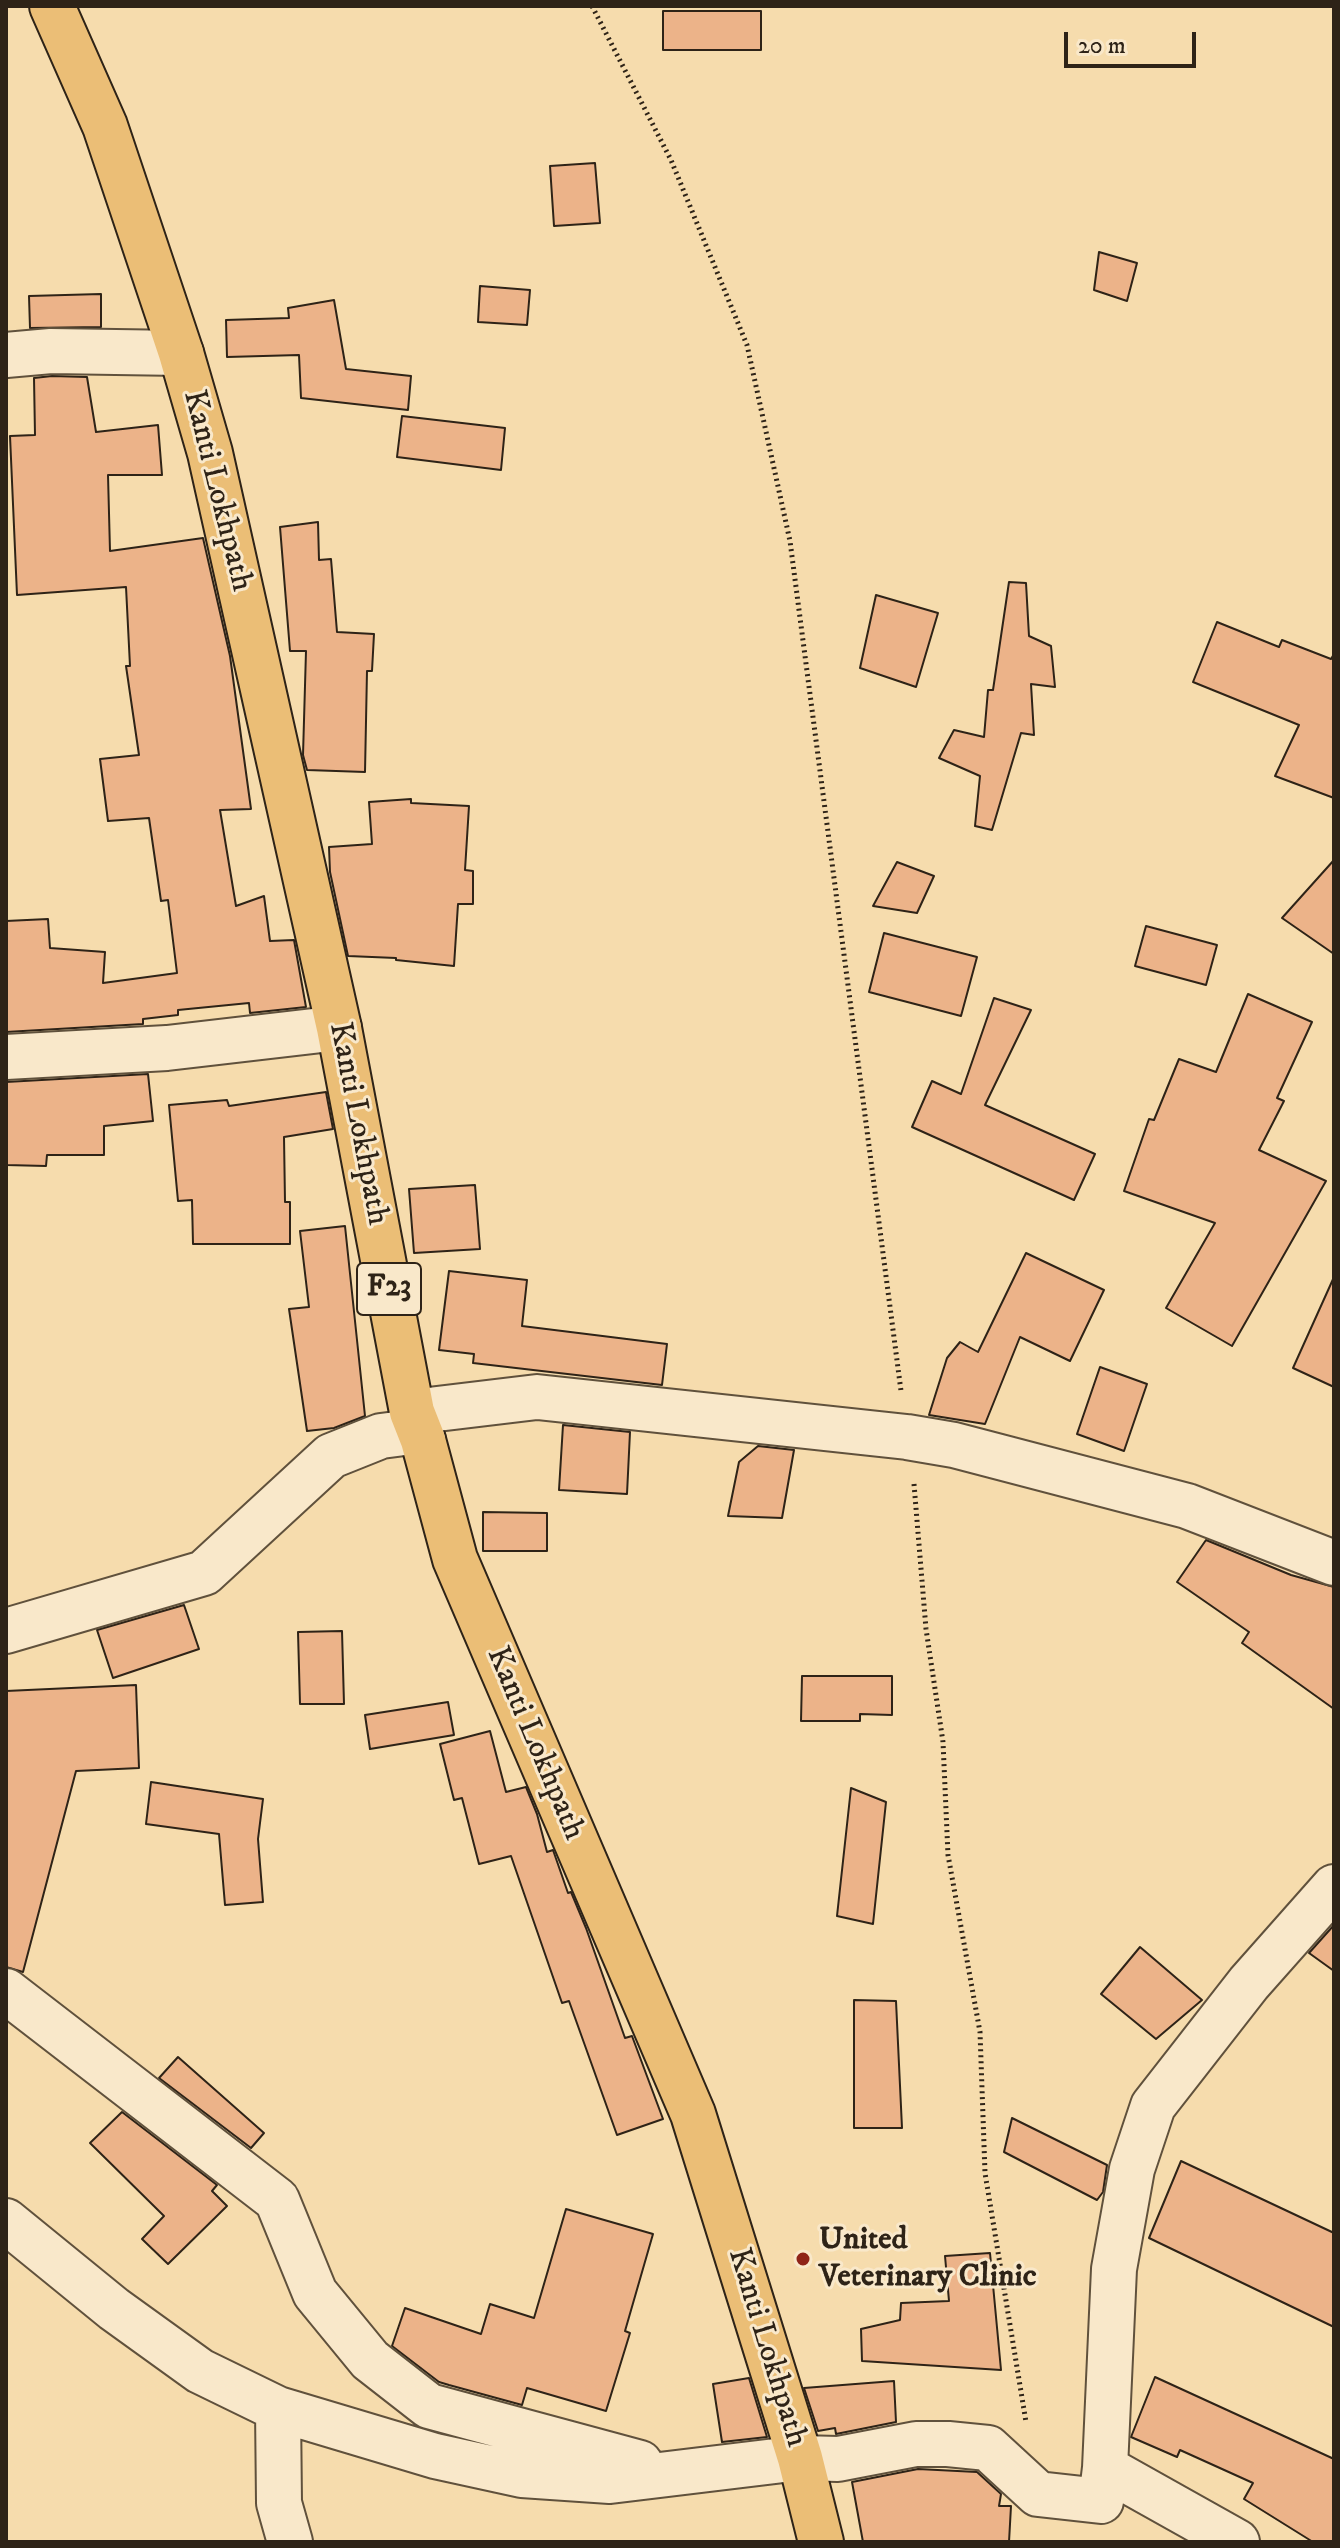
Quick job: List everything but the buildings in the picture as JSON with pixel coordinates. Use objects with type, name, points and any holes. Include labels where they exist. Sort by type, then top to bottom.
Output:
[{"type":"main road","name":"Kanti Lokhpath","points":[[52,6],[105,126],[181,353],[216,475],[339,1028],[418,1426],[455,1559],[693,2114],[800,2458],[821,2542]]},
{"type":"street","points":[[6,355],[51,351],[181,353]]},
{"type":"street","points":[[6,1057],[167,1048],[339,1028]]},
{"type":"street","points":[[6,1631],[204,1573],[331,1456],[381,1436],[412,1432],[418,1426],[537,1397],[907,1437],[954,1445],[1187,1506],[1334,1563]]},
{"type":"street","points":[[6,2221],[114,2309],[200,2371],[278,2409],[435,2456],[522,2475],[610,2481],[800,2458],[838,2459],[916,2444],[988,2448],[1038,2494],[1101,2501],[1114,2269],[1132,2169],[1153,2106],[1249,1983],[1334,1887]]},
{"type":"street","points":[[6,1991],[277,2200],[315,2293],[370,2360],[429,2406],[678,2473]]},
{"type":"street","points":[[278,2409],[279,2503],[290,2542]]},
{"type":"street","points":[[1105,2468],[1237,2542]]},
{"type":"path","points":[[592,6],[671,160],[747,345],[790,541],[919,1523],[926,1629],[943,1742],[948,1855],[980,2032],[985,2173],[1038,2494]]},
{"type":"place","name":"United Veterinary Clinic","points":[[803,2259]]}]
